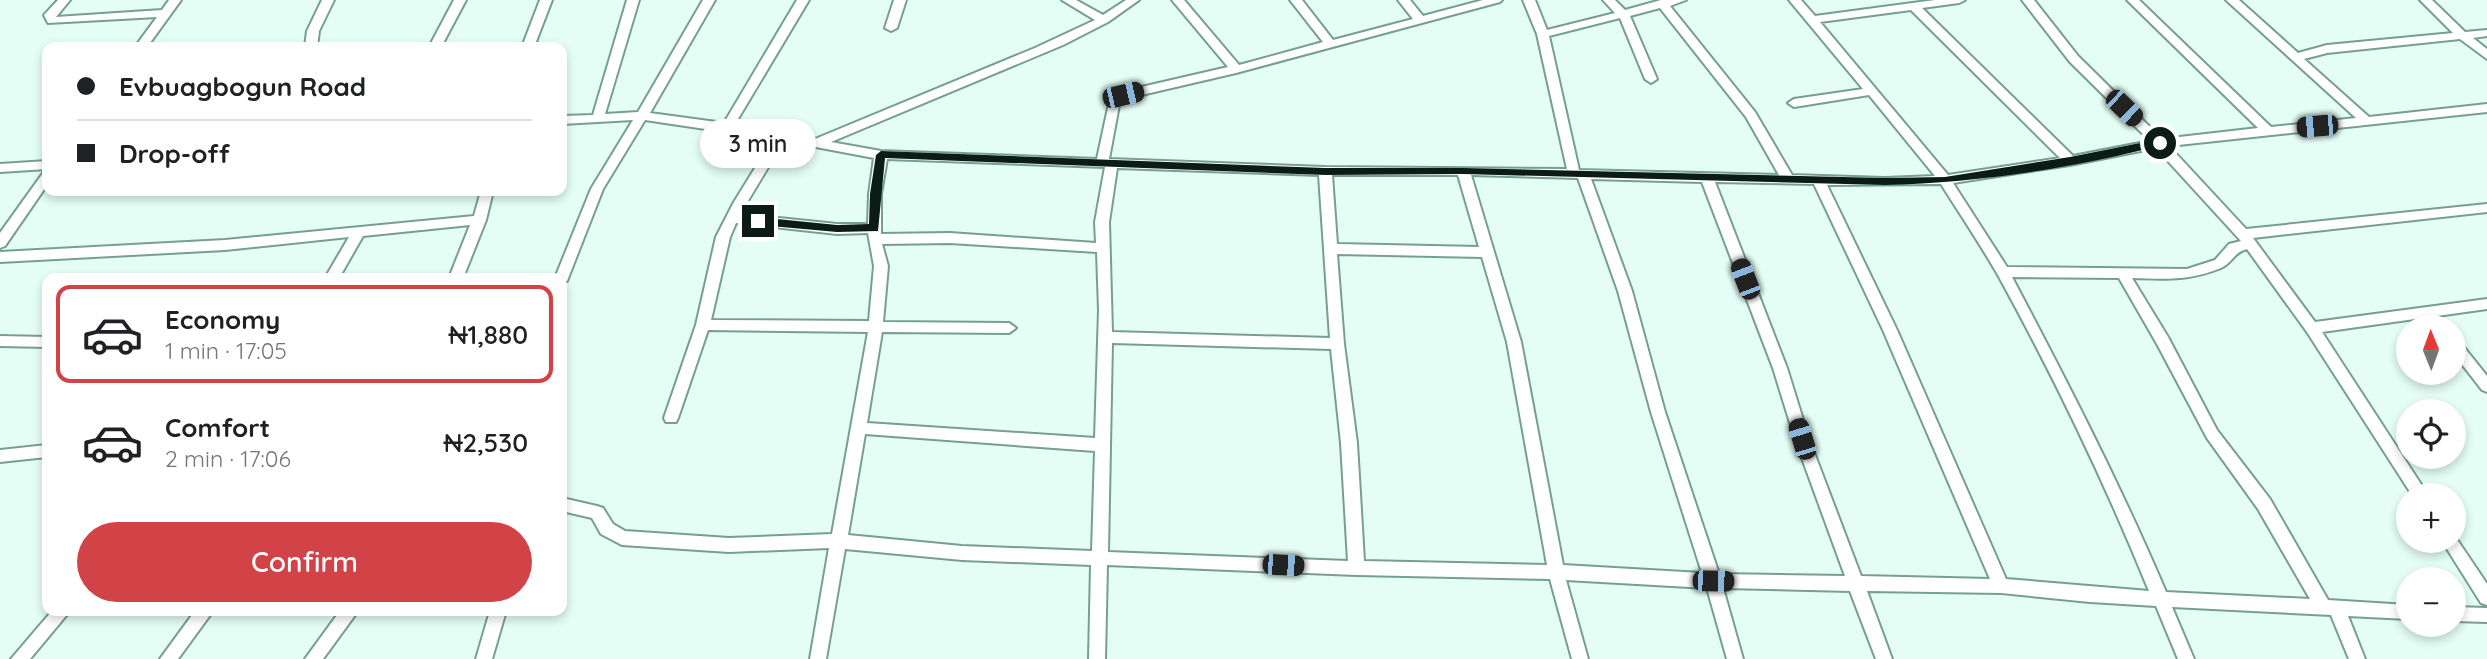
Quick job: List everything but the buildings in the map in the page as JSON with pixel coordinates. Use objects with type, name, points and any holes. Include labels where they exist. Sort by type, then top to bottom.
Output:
[{"type":"street","points":[[64,0],[50,15],[52,21],[166,13]]},
{"type":"street","points":[[145,42],[175,0]]},
{"type":"street","points":[[312,42],[313,32],[328,0]]},
{"type":"street","points":[[438,42],[460,0]]},
{"type":"street","points":[[529,42],[546,0]]},
{"type":"street","points":[[598,117],[634,0]]},
{"type":"street","points":[[564,273],[597,189],[643,116],[709,0]]},
{"type":"street","points":[[727,127],[803,0]]},
{"type":"street","points":[[891,28],[900,0]]},
{"type":"street","points":[[1068,0],[1104,20]]},
{"type":"street","points":[[816,144],[881,114],[1068,38],[1104,20],[1133,0]]},
{"type":"street","points":[[1178,0],[1236,69]]},
{"type":"street","points":[[1296,0],[1330,43]]},
{"type":"street","points":[[1404,0],[1419,19]]},
{"type":"street","points":[[1097,659],[1106,337],[1102,222],[1115,97],[1236,69],[1496,0]]},
{"type":"street","points":[[1529,0],[1543,34],[1579,174],[1625,291],[1658,412],[1713,581],[1735,659]]},
{"type":"street","points":[[1609,0],[1624,15],[1651,79]]},
{"type":"street","points":[[1543,34],[1679,0]]},
{"type":"street","points":[[1795,0],[1945,180],[2003,272],[2090,440],[2163,599],[2186,659]]},
{"type":"street","points":[[1812,20],[1959,0]]},
{"type":"street","points":[[2028,0],[2074,58],[2160,143],[2246,239],[2312,328],[2412,483]]},
{"type":"street","points":[[2133,0],[2268,131]]},
{"type":"street","points":[[2232,0],[2367,121]]},
{"type":"street","points":[[2426,0],[2487,55]]},
{"type":"street","points":[[1662,3],[1751,115],[1788,179]]},
{"type":"street","points":[[1913,6],[2070,161]]},
{"type":"street","points":[[2297,57],[2327,49],[2487,33]]},
{"type":"street","points":[[1794,103],[1872,91]]},
{"type":"street","points":[[567,120],[643,116],[727,127],[881,155],[1325,171],[1945,180],[2070,161],[2160,143],[2487,108]]},
{"type":"street","points":[[671,418],[703,325],[723,237],[781,137]]},
{"type":"street","points":[[818,659],[876,327],[881,266],[874,234],[875,194],[881,155]]},
{"type":"street","points":[[0,168],[42,165]]},
{"type":"street","points":[[1325,171],[1337,344],[1349,443],[1356,568]]},
{"type":"street","points":[[1463,171],[1514,342],[1556,572],[1580,659]]},
{"type":"street","points":[[1706,176],[1780,369],[1802,439],[1885,659]]},
{"type":"street","points":[[1818,180],[1855,249],[2001,586]]},
{"type":"street","points":[[0,243],[42,183]]},
{"type":"street","points":[[458,273],[486,196]]},
{"type":"street","points":[[2003,272],[2198,272],[2220,263],[2234,247],[2246,239],[2487,208]]},
{"type":"street","points":[[732,218],[874,234],[1104,248]]},
{"type":"street","points":[[0,257],[225,245],[479,220]]},
{"type":"street","points":[[335,273],[360,230]]},
{"type":"street","points":[[1330,249],[1487,252]]},
{"type":"street","points":[[2123,274],[2163,341],[2212,434],[2264,504],[2330,608],[2357,659]]},
{"type":"street","points":[[2312,328],[2487,304]]},
{"type":"street","points":[[2425,312],[2428,315]]},
{"type":"street","points":[[703,325],[1009,328]]},
{"type":"street","points":[[1106,337],[1337,344]]},
{"type":"street","points":[[0,341],[42,342]]},
{"type":"street","points":[[2466,360],[2487,386]]},
{"type":"street","points":[[858,428],[1103,445]]},
{"type":"street","points":[[0,456],[42,452]]},
{"type":"street","points":[[567,508],[597,513],[607,529],[621,538],[729,545],[838,541],[962,553],[1356,568],[1556,572],[1713,581],[2001,586],[2163,599],[2396,611]]},
{"type":"street","points":[[2457,553],[2487,598]]},
{"type":"street","points":[[2466,614],[2487,615]]},
{"type":"street","points":[[19,659],[58,616]]},
{"type":"street","points":[[168,659],[201,616]]},
{"type":"street","points":[[313,659],[346,616]]},
{"type":"street","points":[[484,659],[497,616]]},
{"type":"route","points":[[758,221],[837,229],[874,228],[875,194],[881,155],[1325,171],[1463,171],[1885,181],[1945,180],[2070,161],[2160,143]]}]
